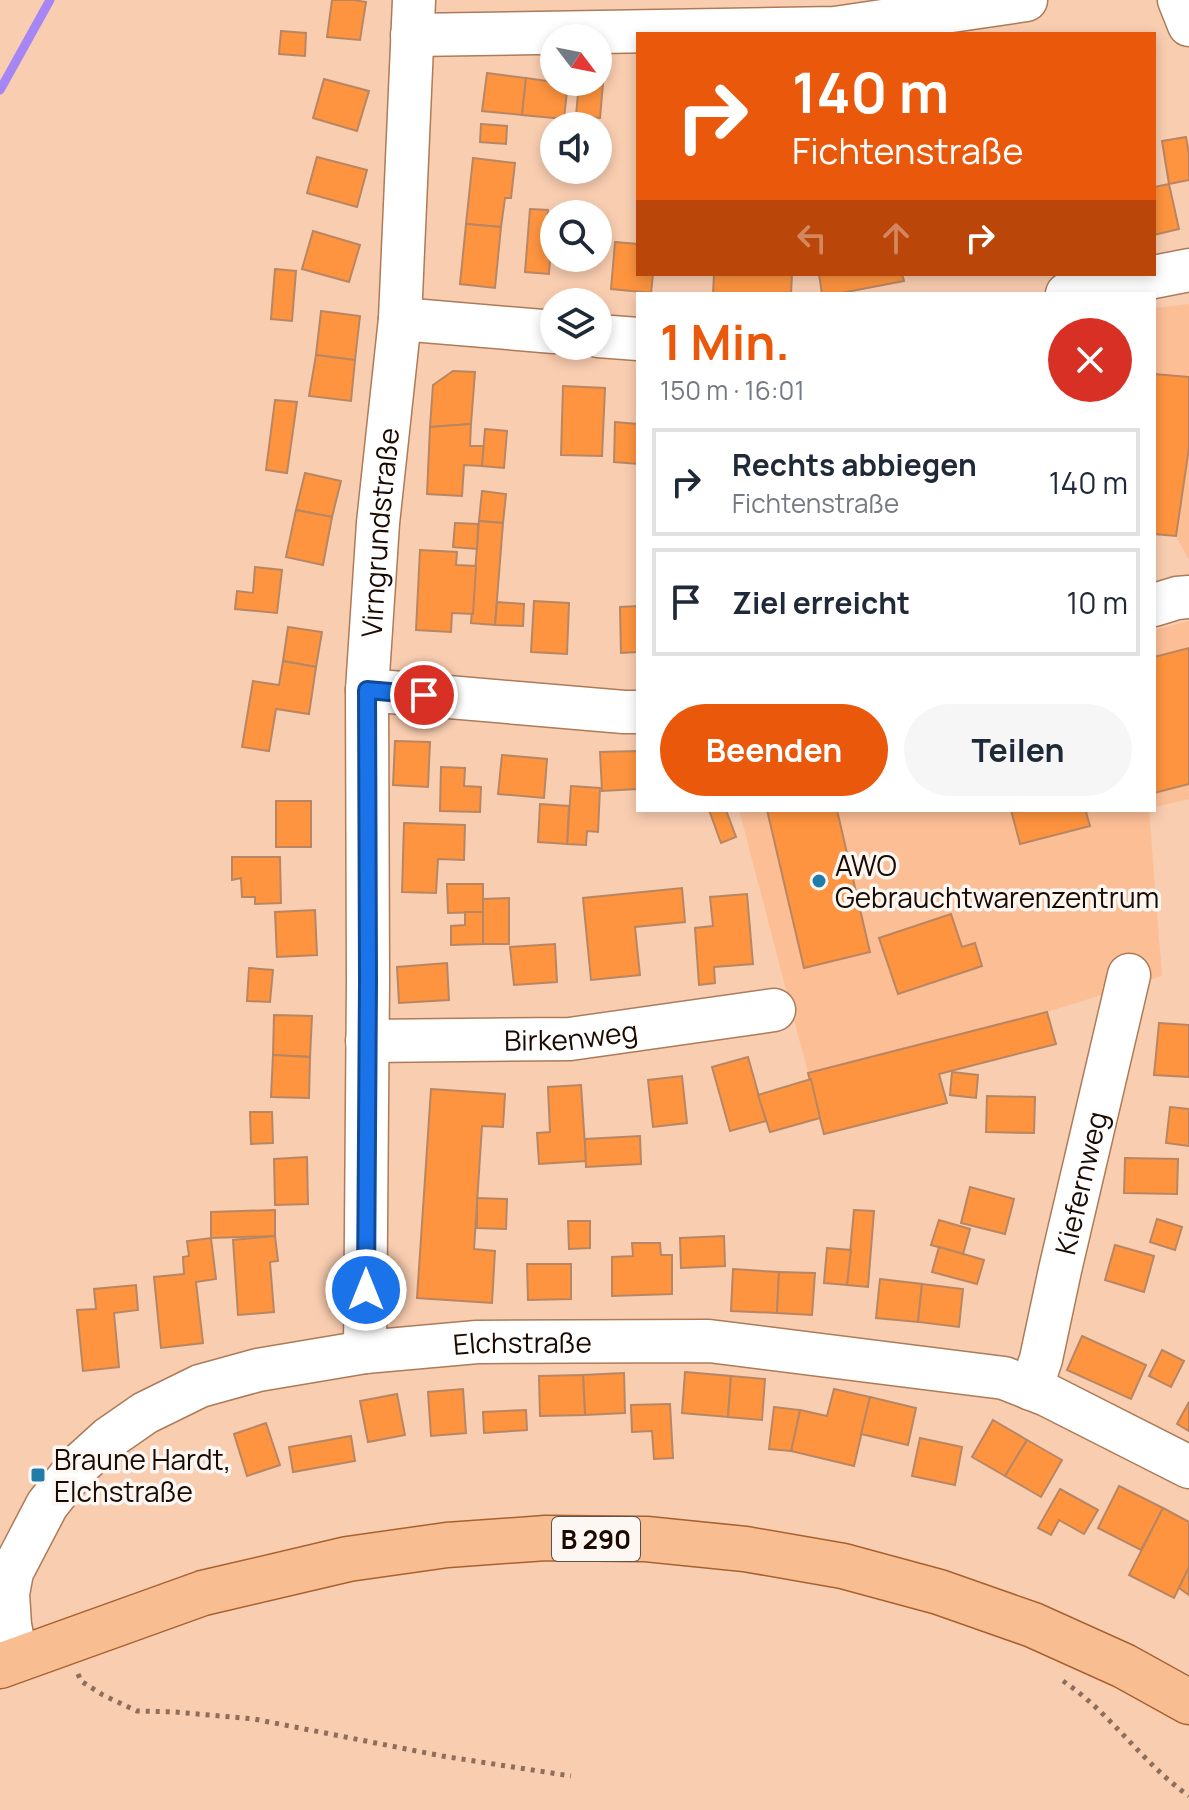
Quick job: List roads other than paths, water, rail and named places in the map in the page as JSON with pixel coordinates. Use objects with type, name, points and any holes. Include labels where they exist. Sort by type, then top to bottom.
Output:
[{"type":"main road","name":"B 290","points":[[8,1663],[203,1593],[348,1559],[447,1545],[546,1538],[646,1539],[745,1549],[829,1564],[939,1592],[1033,1625],[1124,1666],[1189,1702]]},
{"type":"street","points":[[413,17],[835,28],[1026,0]]},
{"type":"street","points":[[1179,0],[1189,25]]},
{"type":"street","name":"Virngrundstraße","points":[[365,1352],[367,690],[378,523],[400,319],[413,17]]},
{"type":"street","points":[[1077,292],[1189,270]]},
{"type":"street","points":[[400,319],[540,331]]},
{"type":"street","points":[[612,337],[636,339]]},
{"type":"street","points":[[1156,604],[1189,597]]},
{"type":"street","points":[[367,690],[636,712]]},
{"type":"street","name":"Kiefernweg","points":[[1031,1389],[1041,1359],[1129,975]]},
{"type":"street","name":"Birkenweg","points":[[367,1041],[570,1039],[774,1010]]},
{"type":"street","name":"Elchstraße","points":[[8,1663],[8,1594],[12,1572],[47,1505],[77,1467],[109,1438],[145,1413],[200,1386],[258,1370],[365,1352],[477,1342],[709,1341],[1004,1378],[1047,1395],[1189,1467]]},
{"type":"waterway","points":[[0,90],[50,0]]},
{"type":"place","name":"AWO Gebrauchtwarenzentrum","points":[[819,881]]},
{"type":"place","name":"Braune Hardt, Elchstraße","points":[[38,1475]]}]
